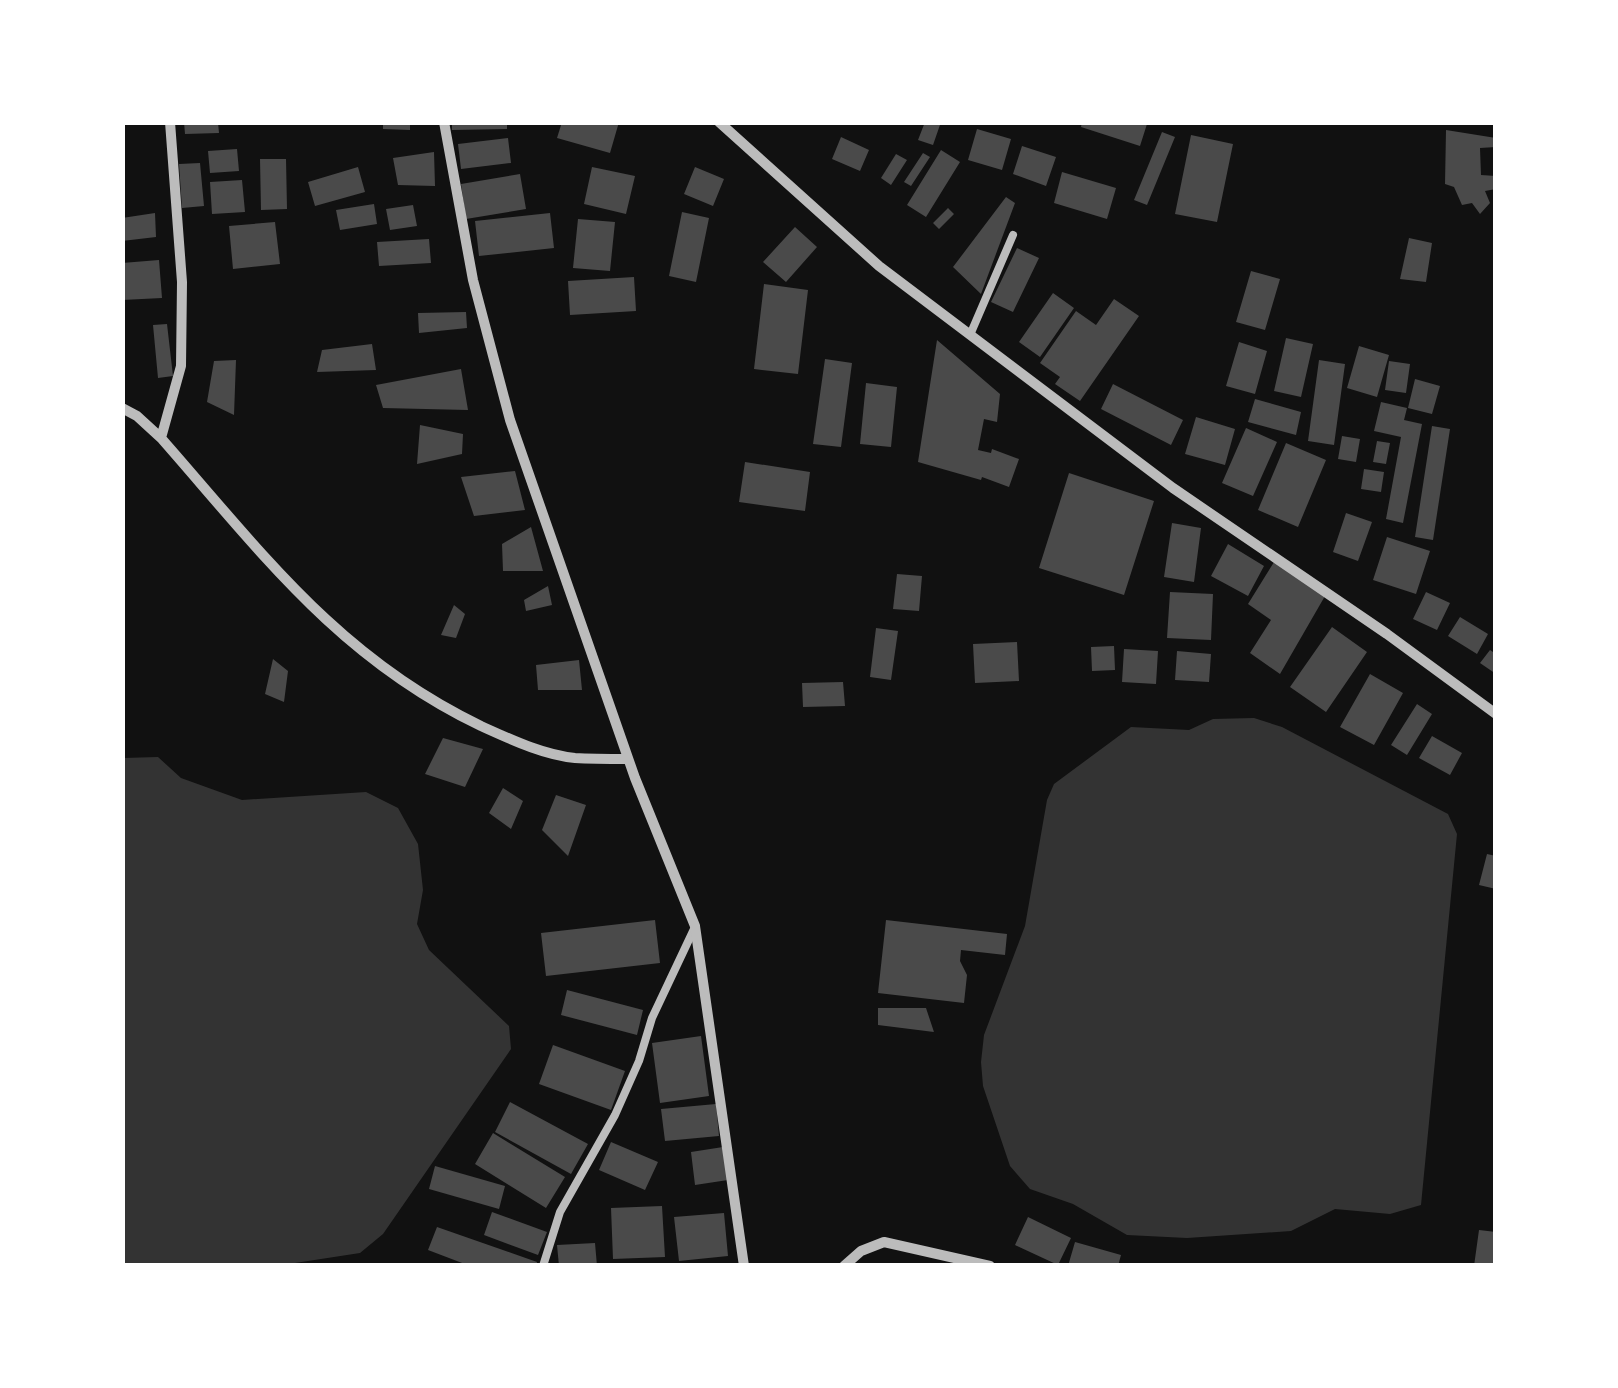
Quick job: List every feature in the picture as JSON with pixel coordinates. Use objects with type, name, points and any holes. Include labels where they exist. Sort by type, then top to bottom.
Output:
[{"type":"street","points":[[161,438],[182,366],[182,282],[170,122]]},
{"type":"street","points":[[444,122],[473,280],[510,420],[628,759],[696,926],[744,1266]]},
{"type":"street","points":[[720,122],[879,266],[1172,488],[1496,714]]},
{"type":"street","points":[[122,408],[161,438],[305,602],[386,670],[434,703],[544,752],[574,758],[628,759]]},
{"type":"street","points":[[844,1266],[862,1251],[884,1242],[990,1266]]},
{"type":"lane","points":[[970,335],[1013,235]]},
{"type":"lane","points":[[543,1266],[560,1212],[614,1115],[639,1061],[652,1018],[696,926]]},
{"type":"shaded area","points":[[1254,718],[1282,727],[1448,814],[1457,834],[1421,1205],[1390,1214],[1335,1209],[1291,1231],[1187,1238],[1127,1235],[1073,1204],[1030,1189],[1010,1166],[983,1086],[984,1035],[1025,926],[1047,800],[1054,784],[1131,727],[1189,730],[1213,719]]},
{"type":"shaded area","points":[[158,757],[181,778],[242,800],[366,792],[398,808],[418,844],[423,890],[417,924],[429,950],[509,1026],[511,1049],[383,1234],[360,1253],[282,1265],[123,1265],[123,758]]},
{"type":"building","points":[[184,122],[218,122],[219,133],[185,134]]},
{"type":"building","points":[[383,122],[410,122],[410,130],[383,129]]},
{"type":"building","points":[[452,122],[507,122],[507,129],[452,130]]},
{"type":"building","points":[[562,122],[619,122],[610,153],[557,138]]},
{"type":"building","points":[[925,122],[941,122],[933,145],[918,140]]},
{"type":"building","points":[[1082,122],[1147,124],[1140,146],[1081,127]]},
{"type":"building","points":[[977,129],[1011,139],[1002,170],[968,160]]},
{"type":"building","points":[[1446,130],[1496,138],[1496,147],[1480,148],[1481,175],[1496,176],[1496,189],[1485,191],[1490,203],[1480,214],[1472,203],[1462,205],[1454,187],[1445,184]]},
{"type":"building","points":[[1162,132],[1175,137],[1147,205],[1134,200]]},
{"type":"building","points":[[1191,135],[1233,144],[1217,222],[1175,214]]},
{"type":"building","points":[[841,137],[869,150],[860,171],[832,159]]},
{"type":"building","points":[[508,138],[511,163],[461,169],[458,144]]},
{"type":"building","points":[[1022,146],[1056,157],[1046,186],[1013,174]]},
{"type":"building","points":[[237,149],[239,171],[210,173],[208,151]]},
{"type":"building","points":[[941,150],[960,162],[926,217],[907,205]]},
{"type":"building","points":[[434,152],[435,186],[398,185],[393,158]]},
{"type":"building","points":[[923,153],[930,157],[911,186],[904,182]]},
{"type":"building","points":[[896,154],[907,160],[891,185],[881,178]]},
{"type":"building","points":[[260,159],[286,159],[287,209],[261,210]]},
{"type":"building","points":[[200,163],[204,206],[182,208],[179,164]]},
{"type":"building","points":[[358,167],[365,192],[315,206],[308,182]]},
{"type":"building","points":[[592,167],[635,176],[626,214],[584,204]]},
{"type":"building","points":[[695,167],[724,179],[713,206],[684,194]]},
{"type":"building","points":[[1062,172],[1116,188],[1107,219],[1054,203]]},
{"type":"building","points":[[520,174],[526,209],[466,219],[461,184]]},
{"type":"building","points":[[242,180],[245,212],[212,214],[210,182]]},
{"type":"building","points":[[1006,197],[1015,203],[981,294],[953,267]]},
{"type":"building","points":[[374,204],[377,224],[340,230],[336,210]]},
{"type":"building","points":[[413,205],[417,226],[390,230],[386,209]]},
{"type":"building","points":[[948,208],[954,214],[939,229],[933,223]]},
{"type":"building","points":[[682,212],[709,218],[696,282],[669,276]]},
{"type":"building","points":[[155,213],[156,237],[122,241],[122,218]]},
{"type":"building","points":[[550,213],[554,248],[479,256],[475,221]]},
{"type":"building","points":[[578,219],[615,222],[610,271],[573,268]]},
{"type":"building","points":[[275,222],[280,264],[233,269],[229,226]]},
{"type":"building","points":[[795,227],[817,247],[786,282],[763,262]]},
{"type":"building","points":[[1409,238],[1432,243],[1426,282],[1400,279]]},
{"type":"building","points":[[429,239],[431,263],[379,266],[377,242]]},
{"type":"building","points":[[1017,248],[1039,258],[1013,312],[991,302]]},
{"type":"building","points":[[159,260],[162,298],[122,300],[122,263]]},
{"type":"building","points":[[1251,271],[1280,279],[1265,330],[1236,322]]},
{"type":"building","points":[[634,277],[636,311],[570,315],[568,281]]},
{"type":"building","points":[[764,284],[808,290],[798,374],[754,369]]},
{"type":"building","points":[[1053,293],[1074,308],[1040,357],[1019,342]]},
{"type":"building","points":[[1114,299],[1139,316],[1080,401],[1055,384],[1060,377],[1040,363],[1076,311],[1096,325]]},
{"type":"building","points":[[466,312],[467,328],[419,333],[418,313]]},
{"type":"building","points":[[167,324],[173,376],[158,378],[153,325]]},
{"type":"building","points":[[1286,338],[1313,344],[1301,397],[1274,391]]},
{"type":"building","points":[[937,340],[1000,394],[997,422],[984,419],[978,450],[991,453],[992,449],[1019,459],[1009,487],[918,462]]},
{"type":"building","points":[[1239,342],[1267,351],[1255,394],[1226,386]]},
{"type":"building","points":[[372,344],[376,370],[317,372],[322,350]]},
{"type":"building","points":[[1359,346],[1389,355],[1377,397],[1347,388]]},
{"type":"building","points":[[825,359],[852,363],[841,447],[813,444]]},
{"type":"building","points":[[236,360],[234,415],[207,402],[214,361]]},
{"type":"building","points":[[1319,360],[1345,364],[1334,445],[1308,441]]},
{"type":"building","points":[[1389,361],[1410,364],[1406,393],[1385,390]]},
{"type":"building","points":[[461,369],[468,410],[383,408],[376,385]]},
{"type":"building","points":[[1415,379],[1440,386],[1432,414],[1408,408]]},
{"type":"building","points":[[866,383],[897,387],[891,447],[860,444]]},
{"type":"building","points":[[1113,384],[1183,420],[1171,445],[1101,409]]},
{"type":"building","points":[[1255,399],[1301,412],[1296,435],[1248,422]]},
{"type":"building","points":[[1381,402],[1407,408],[1404,420],[1422,424],[1403,523],[1386,519],[1401,437],[1374,431]]},
{"type":"building","points":[[1196,417],[1235,429],[1225,465],[1185,454]]},
{"type":"building","points":[[420,425],[463,434],[462,454],[417,464]]},
{"type":"building","points":[[1432,426],[1450,429],[1433,540],[1415,537]]},
{"type":"building","points":[[1246,428],[1277,442],[1253,496],[1222,483]]},
{"type":"building","points":[[1342,436],[1360,439],[1356,462],[1338,459]]},
{"type":"building","points":[[1377,441],[1390,443],[1386,464],[1373,462]]},
{"type":"building","points":[[1286,443],[1326,460],[1298,527],[1258,510]]},
{"type":"building","points":[[745,462],[810,472],[805,511],[739,502]]},
{"type":"building","points":[[1364,469],[1384,472],[1381,492],[1361,489]]},
{"type":"building","points":[[515,471],[525,510],[474,516],[461,477]]},
{"type":"building","points":[[1069,473],[1154,501],[1124,595],[1039,568]]},
{"type":"building","points":[[1346,513],[1372,522],[1358,561],[1333,552]]},
{"type":"building","points":[[1172,523],[1201,528],[1194,582],[1164,577]]},
{"type":"building","points":[[531,527],[543,571],[503,571],[502,544]]},
{"type":"building","points":[[1387,537],[1430,551],[1416,594],[1373,580]]},
{"type":"building","points":[[1228,544],[1264,566],[1248,596],[1211,576]]},
{"type":"building","points":[[1274,562],[1325,596],[1280,674],[1250,653],[1271,620],[1248,604]]},
{"type":"building","points":[[897,574],[922,576],[919,611],[893,609]]},
{"type":"building","points":[[548,586],[552,605],[526,611],[524,600]]},
{"type":"building","points":[[1170,592],[1213,594],[1211,640],[1167,638]]},
{"type":"building","points":[[1426,592],[1450,603],[1437,630],[1413,619]]},
{"type":"building","points":[[454,605],[465,614],[456,638],[441,635]]},
{"type":"building","points":[[1460,617],[1488,634],[1477,654],[1448,636]]},
{"type":"building","points":[[1332,627],[1367,652],[1326,712],[1290,687]]},
{"type":"building","points":[[876,628],[898,631],[891,680],[870,677]]},
{"type":"building","points":[[1017,642],[1019,681],[975,683],[973,644]]},
{"type":"building","points":[[1114,646],[1115,670],[1092,671],[1091,647]]},
{"type":"building","points":[[1124,649],[1158,651],[1156,684],[1122,682]]},
{"type":"building","points":[[1490,650],[1496,654],[1496,674],[1480,663]]},
{"type":"building","points":[[1177,651],[1211,654],[1209,682],[1175,680]]},
{"type":"building","points":[[273,659],[288,671],[284,702],[265,694]]},
{"type":"building","points":[[579,660],[582,690],[538,690],[536,665]]},
{"type":"building","points":[[1370,674],[1403,693],[1374,745],[1340,727]]},
{"type":"building","points":[[843,682],[845,706],[803,707],[802,683]]},
{"type":"building","points":[[1417,704],[1432,714],[1407,755],[1391,745]]},
{"type":"building","points":[[1432,736],[1462,753],[1450,775],[1419,758]]},
{"type":"building","points":[[443,738],[483,749],[465,787],[425,774]]},
{"type":"building","points":[[503,788],[523,801],[511,829],[489,813]]},
{"type":"building","points":[[556,795],[586,805],[568,856],[542,830]]},
{"type":"building","points":[[1487,854],[1496,856],[1496,889],[1479,885]]},
{"type":"building","points":[[655,920],[660,963],[546,976],[541,933]]},
{"type":"building","points":[[886,920],[1007,934],[1005,955],[961,950],[960,961],[967,975],[964,1003],[878,993]]},
{"type":"building","points":[[567,990],[643,1010],[637,1035],[561,1015]]},
{"type":"building","points":[[878,1008],[926,1008],[934,1032],[878,1025]]},
{"type":"building","points":[[701,1036],[709,1096],[660,1103],[652,1043]]},
{"type":"building","points":[[553,1045],[625,1071],[611,1110],[539,1084]]},
{"type":"building","points":[[510,1102],[588,1144],[571,1174],[495,1132]]},
{"type":"building","points":[[716,1104],[719,1136],[665,1141],[661,1109]]},
{"type":"building","points":[[493,1133],[565,1177],[546,1208],[475,1164]]},
{"type":"building","points":[[611,1142],[658,1162],[645,1190],[599,1170]]},
{"type":"building","points":[[723,1147],[728,1180],[695,1185],[691,1152]]},
{"type":"building","points":[[435,1166],[505,1186],[499,1209],[429,1189]]},
{"type":"building","points":[[662,1206],[665,1257],[613,1259],[611,1208]]},
{"type":"building","points":[[492,1212],[547,1232],[538,1255],[484,1235]]},
{"type":"building","points":[[724,1213],[728,1256],[679,1261],[674,1217]]},
{"type":"building","points":[[1028,1217],[1071,1238],[1058,1265],[1015,1245]]},
{"type":"building","points":[[437,1227],[537,1262],[536,1266],[470,1266],[428,1250]]},
{"type":"building","points":[[1479,1230],[1496,1232],[1496,1266],[1474,1266]]},
{"type":"building","points":[[1075,1242],[1121,1255],[1118,1266],[1068,1266]]},
{"type":"building","points":[[595,1243],[597,1266],[559,1266],[557,1245]]}]
